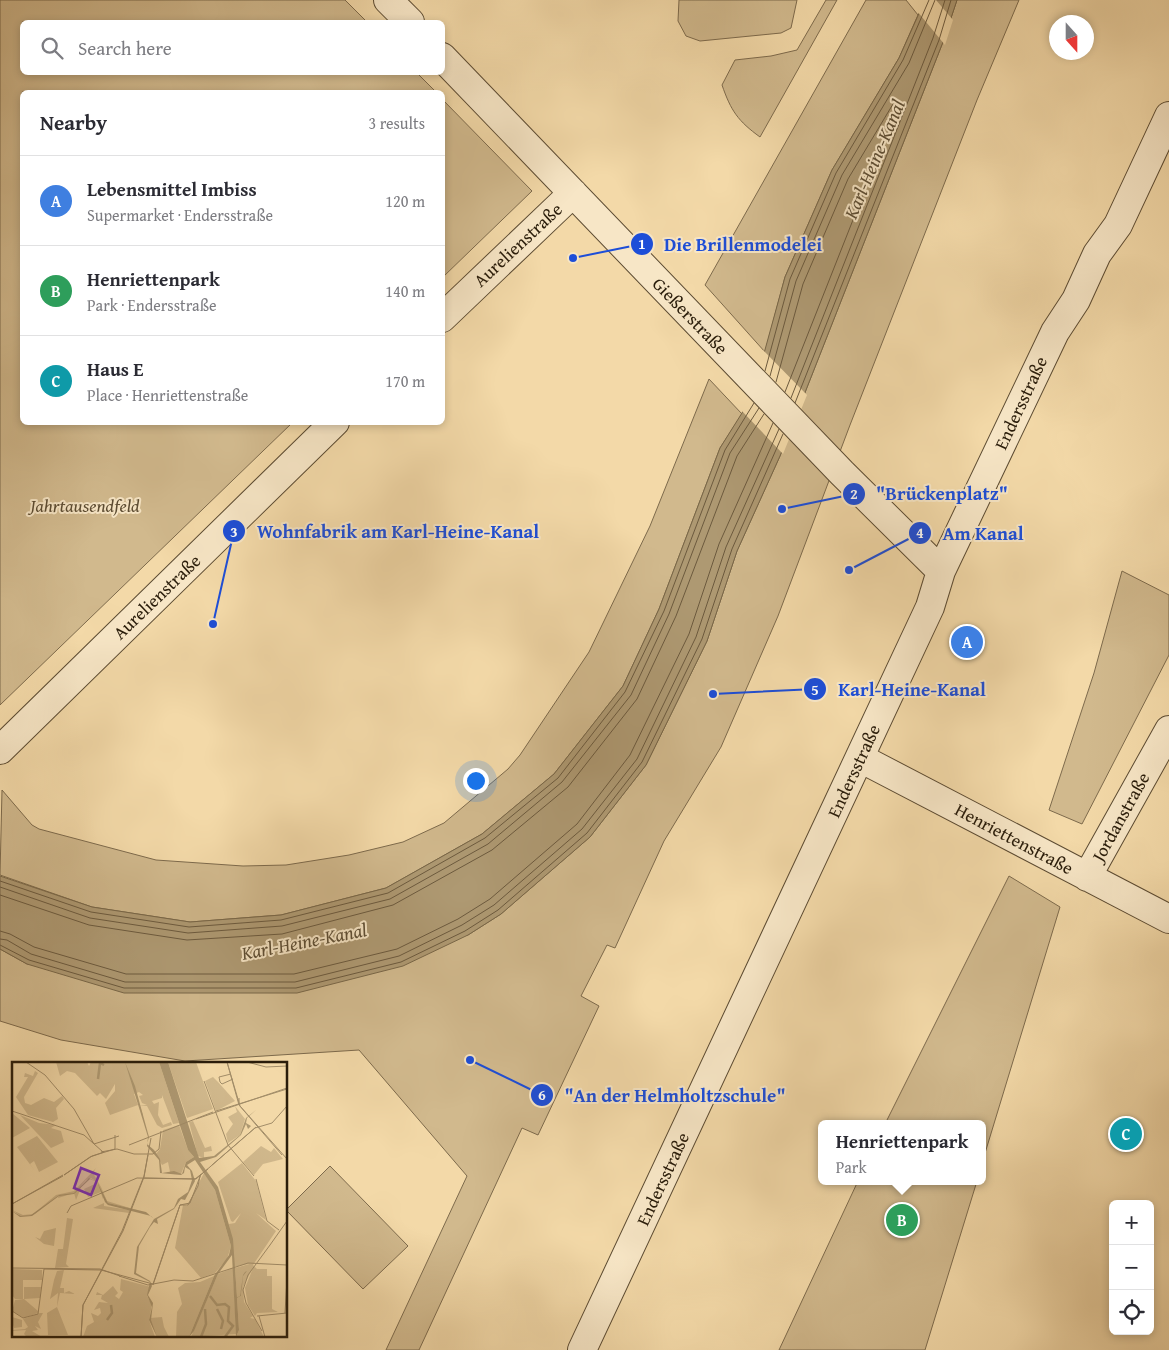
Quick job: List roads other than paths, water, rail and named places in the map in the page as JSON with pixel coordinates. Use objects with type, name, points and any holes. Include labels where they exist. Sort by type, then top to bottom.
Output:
[{"type":"street","points":[[388,0],[408,20]]},
{"type":"street","name":"Gießerstraße","points":[[445,60],[842,473],[941,571]]},
{"type":"street","name":"Endersstraße","points":[[582,1350],[930,607],[941,571],[1055,332],[1076,300],[1097,254],[1118,225],[1169,116]]},
{"type":"street","name":"Aurelienstraße","points":[[445,315],[573,193]]},
{"type":"street","name":"Aurelienstraße","points":[[0,750],[333,425]]},
{"type":"street","name":"Jordanstraße","points":[[1087,877],[1169,730]]},
{"type":"street","name":"Henriettenstraße","points":[[860,758],[1169,919]]},
{"type":"water","points":[[925,0],[957,0],[943,42],[780,456],[737,551],[707,641],[646,765],[590,837],[501,914],[468,935],[403,966],[297,993],[124,993],[27,964],[0,949],[0,876],[92,907],[190,922],[281,915],[386,888],[482,834],[554,774],[623,686],[659,609],[720,448],[752,397],[785,277],[832,170],[899,58]]},
{"type":"place","name":"Die Brillenmodelei","points":[[573,258]]},
{"type":"place","name":"\"Brückenplatz\"","points":[[782,509]]},
{"type":"place","name":"Am Kanal","points":[[849,570]]},
{"type":"place","name":"Wohnfabrik am Karl-Heine-Kanal","points":[[213,624]]},
{"type":"place","name":"Lebensmittel Imbiss","points":[[967,642]]},
{"type":"place","name":"Karl-Heine-Kanal","points":[[713,694]]},
{"type":"place","name":"\"An der Helmholtzschule\"","points":[[470,1060]]},
{"type":"place","name":"Haus E","points":[[1126,1134]]},
{"type":"place","name":"Henriettenpark","points":[[902,1220]]},
{"type":"park label","name":"Jahrtausendfeld","points":[[85,506]]}]
